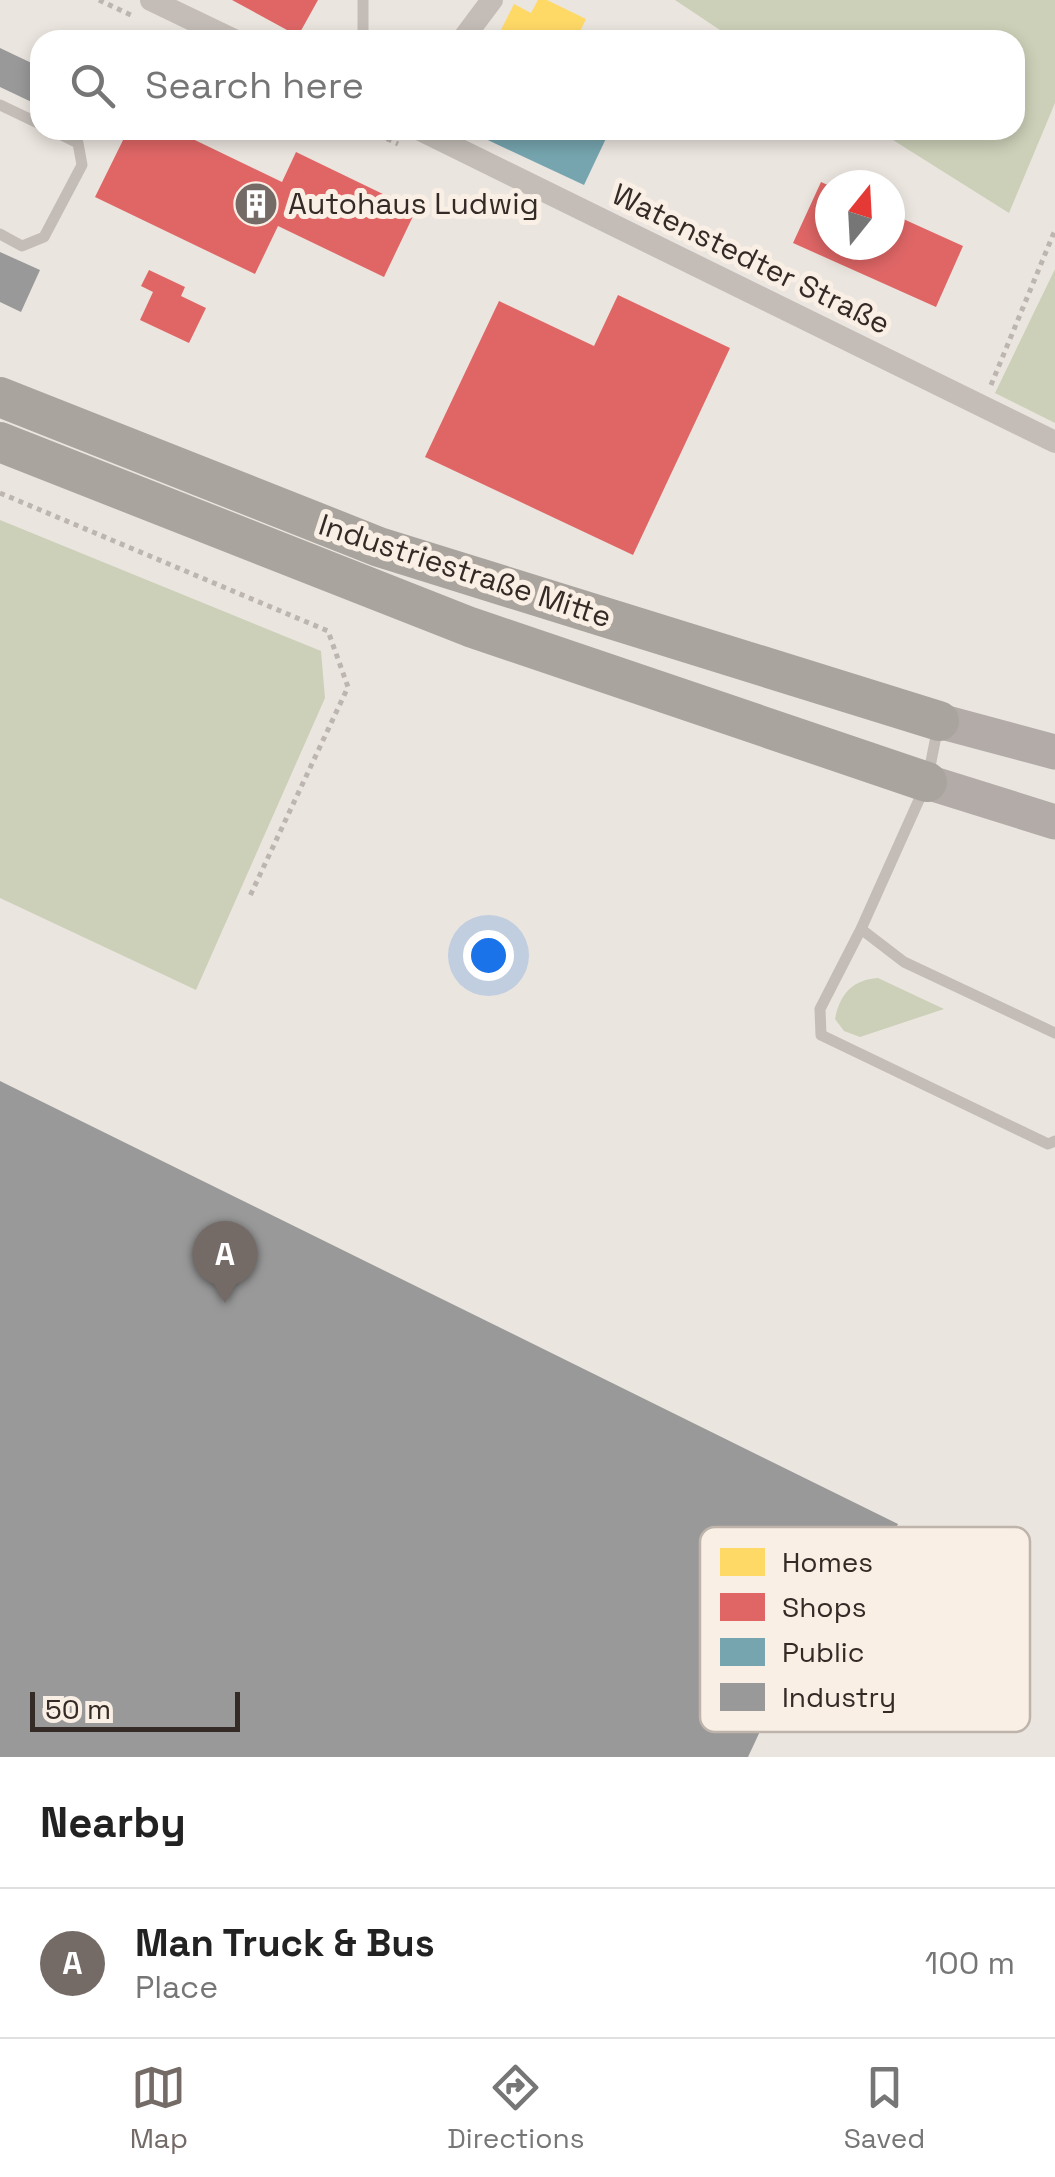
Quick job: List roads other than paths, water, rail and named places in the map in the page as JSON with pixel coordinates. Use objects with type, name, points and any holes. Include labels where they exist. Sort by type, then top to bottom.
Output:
[{"type":"highway","name":"Industriestraße Mitte","points":[[0,397],[379,547],[939,722]]},
{"type":"highway","name":"Industriestraße Mitte","points":[[0,442],[470,627],[927,782]]},
{"type":"main road","name":"Industriestraße Mitte","points":[[939,722],[1055,752]]},
{"type":"main road","name":"Industriestraße Mitte","points":[[927,782],[1055,822]]},
{"type":"street","points":[[151,0],[213,30]]},
{"type":"street","points":[[470,30],[492,0]]},
{"type":"street","name":"Watenstedter Straße","points":[[440,140],[1055,442]]},
{"type":"lane","points":[[363,0],[363,30]]},
{"type":"lane","points":[[0,105],[30,119]]},
{"type":"lane","points":[[0,234],[22,246],[44,237],[82,166],[78,143],[72,140]]},
{"type":"lane","points":[[939,722],[927,782],[820,1009],[821,1036],[1048,1144],[1055,1142]]},
{"type":"lane","points":[[861,929],[904,962],[1055,1034]]},
{"type":"place","name":"Autohaus Ludwig","points":[[256,204]]},
{"type":"place","name":"Man Truck & Bus","points":[[225,1303]]}]
